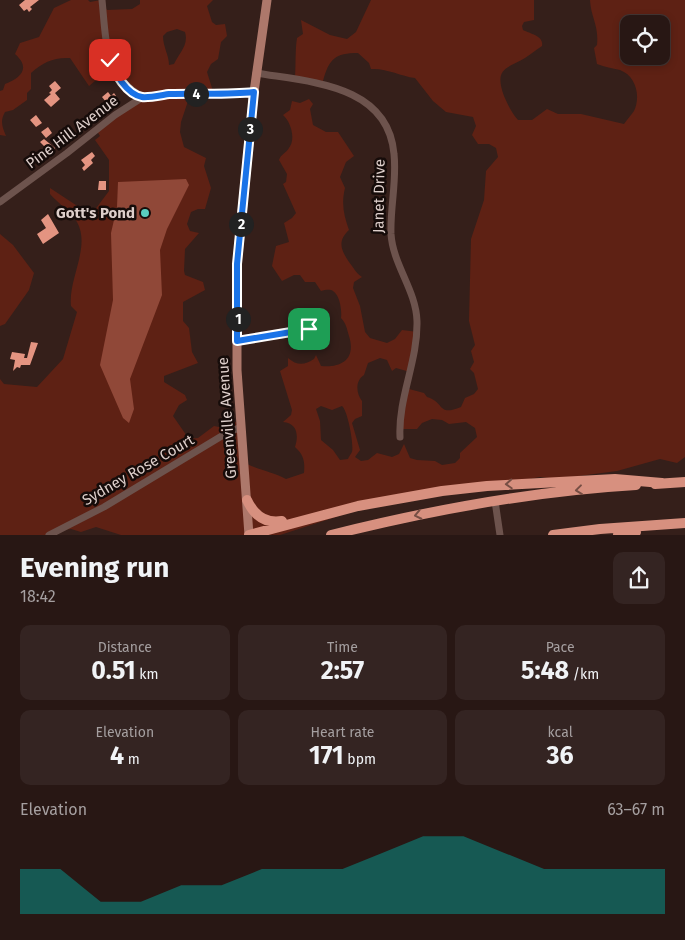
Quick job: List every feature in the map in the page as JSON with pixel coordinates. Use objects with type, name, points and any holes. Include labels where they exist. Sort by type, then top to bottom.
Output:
[{"type":"highway","points":[[249,535],[318,516],[411,496],[488,486],[615,479],[662,483]]},
{"type":"highway","points":[[331,535],[415,516],[495,501],[581,490],[685,482]]},
{"type":"highway","points":[[247,500],[258,516],[270,522],[301,516],[318,516]]},
{"type":"highway","points":[[553,535],[616,528],[685,524]]},
{"type":"highway","points":[[618,535],[685,524]]},
{"type":"main road","name":"Greenville Avenue","points":[[249,535],[237,341],[237,264],[256,73],[267,0]]},
{"type":"street","points":[[102,0],[107,41],[114,70],[124,85],[142,97]]},
{"type":"street","name":"Janet Drive","points":[[256,73],[308,80],[345,92],[367,104],[389,131],[395,162],[391,220],[392,247],[411,296],[417,320],[412,366],[399,417],[400,437]]},
{"type":"street","name":"Pine Hill Avenue","points":[[0,202],[115,115],[142,97],[170,94],[235,94],[254,92]]},
{"type":"street","points":[[237,341],[309,329]]},
{"type":"street","name":"Sydney Rose Court","points":[[49,535],[104,507],[225,434],[241,427]]},
{"type":"street","points":[[495,501],[500,535]]},
{"type":"shaded area","points":[[71,0],[88,0],[90,2],[101,0],[107,10],[132,9],[140,4],[140,0],[213,0],[207,6],[212,22],[216,25],[225,24],[227,36],[221,42],[218,59],[211,64],[207,72],[212,88],[211,94],[191,96],[189,98],[181,122],[180,132],[184,147],[206,158],[204,166],[211,188],[205,209],[191,212],[187,224],[190,231],[199,233],[185,249],[185,275],[203,282],[205,290],[183,302],[183,321],[189,328],[192,352],[198,363],[164,376],[164,382],[185,395],[187,400],[179,405],[173,416],[189,439],[198,438],[214,426],[219,427],[236,422],[247,464],[286,479],[304,473],[304,465],[302,456],[295,447],[296,430],[288,423],[283,422],[291,415],[292,410],[280,371],[288,366],[288,358],[298,363],[304,363],[314,359],[316,355],[321,366],[329,366],[346,360],[351,350],[349,336],[341,318],[340,303],[335,293],[330,290],[321,291],[315,282],[305,282],[300,275],[294,275],[282,281],[272,266],[276,246],[289,242],[284,223],[296,213],[283,184],[286,182],[287,174],[279,160],[289,148],[292,140],[290,126],[283,115],[290,110],[292,101],[300,103],[309,99],[313,104],[310,109],[313,125],[326,132],[338,132],[354,156],[346,162],[340,177],[345,188],[344,210],[349,230],[343,238],[342,246],[349,262],[362,277],[354,282],[353,288],[360,306],[365,332],[370,338],[387,343],[395,339],[402,330],[418,332],[410,372],[396,368],[392,371],[387,360],[380,358],[368,363],[364,375],[359,380],[358,391],[362,401],[362,416],[355,419],[352,423],[360,450],[355,457],[361,461],[368,460],[377,453],[392,457],[399,454],[404,444],[410,458],[435,461],[442,465],[455,463],[460,458],[460,453],[477,437],[475,428],[466,422],[449,424],[442,420],[432,419],[422,423],[417,429],[402,429],[401,419],[409,389],[424,393],[427,397],[437,402],[444,410],[453,410],[461,407],[465,398],[474,394],[478,389],[474,373],[470,369],[474,362],[471,351],[475,345],[469,321],[471,239],[484,200],[486,171],[498,157],[496,148],[489,144],[478,144],[472,135],[476,126],[473,117],[446,112],[433,101],[415,78],[371,69],[369,63],[358,53],[344,54],[334,59],[328,67],[323,81],[295,77],[297,38],[303,34],[301,20],[330,35],[347,39],[356,32],[371,0],[534,0],[534,20],[524,22],[522,26],[523,30],[541,40],[542,46],[525,58],[507,67],[500,80],[504,96],[513,114],[518,120],[532,120],[547,109],[558,114],[581,114],[624,124],[634,111],[636,105],[636,87],[630,77],[620,70],[597,64],[594,48],[597,45],[597,32],[590,0],[685,0],[685,457],[677,463],[660,459],[617,471],[556,479],[540,477],[396,504],[382,504],[372,501],[339,516],[280,535],[121,535],[96,527],[81,532],[71,529],[63,530],[56,535],[0,535],[0,379],[4,384],[37,387],[63,359],[77,312],[71,306],[71,296],[82,242],[81,232],[74,218],[50,194],[50,188],[91,215],[109,191],[109,160],[95,140],[100,136],[97,131],[139,97],[115,72],[101,76],[89,86],[70,58],[54,59],[44,63],[31,73],[31,89],[27,93],[27,100],[13,110],[5,112],[2,124],[6,136],[0,135],[0,91],[3,90],[5,84],[16,79],[22,72],[22,64],[15,54],[20,43],[39,37],[54,8]],"holes":[[[177,29],[185,32],[186,41],[174,64],[169,65],[163,36],[167,32]],[[321,406],[332,410],[342,406],[344,409],[352,443],[352,452],[348,459],[340,460],[333,450],[321,440],[320,421],[316,409]]]},
{"type":"shaded area","points":[[186,179],[189,185],[167,229],[160,250],[162,295],[130,379],[134,409],[129,423],[123,418],[100,365],[113,300],[111,233],[117,207],[118,182]]},
{"type":"shaded area","points":[[0,234],[13,245],[34,273],[29,290],[5,324],[0,326]]},
{"type":"building","points":[[25,0],[39,0],[30,7],[32,9],[29,12],[27,9],[24,11],[19,5]]},
{"type":"building","points":[[55,81],[61,88],[55,93],[60,99],[51,107],[44,100],[51,94],[49,93],[52,90],[49,86]]},
{"type":"building","points":[[108,92],[111,96],[114,93],[116,96],[113,99],[116,102],[110,107],[102,97]]},
{"type":"building","points":[[36,115],[42,123],[36,127],[30,120]]},
{"type":"building","points":[[48,127],[52,133],[46,138],[41,132]]},
{"type":"building","points":[[44,139],[55,148],[45,157],[41,152],[45,147],[40,142]]},
{"type":"building","points":[[92,152],[95,156],[91,160],[93,163],[84,171],[82,168],[85,165],[81,160]]},
{"type":"building","points":[[99,181],[106,181],[106,190],[98,190]]},
{"type":"building","points":[[48,214],[59,233],[43,244],[37,234],[46,228],[41,220]]},
{"type":"building","points":[[31,342],[38,343],[30,365],[21,365],[20,368],[17,367],[13,371],[15,360],[10,359],[12,352],[25,354],[24,358],[27,358]]},
{"type":"place","name":"Gott's Pond","points":[[145,213]]},
{"type":"route","points":[[110,60],[124,85],[142,97],[170,94],[235,94],[254,92],[237,264],[237,341],[293,330],[309,329]]}]
